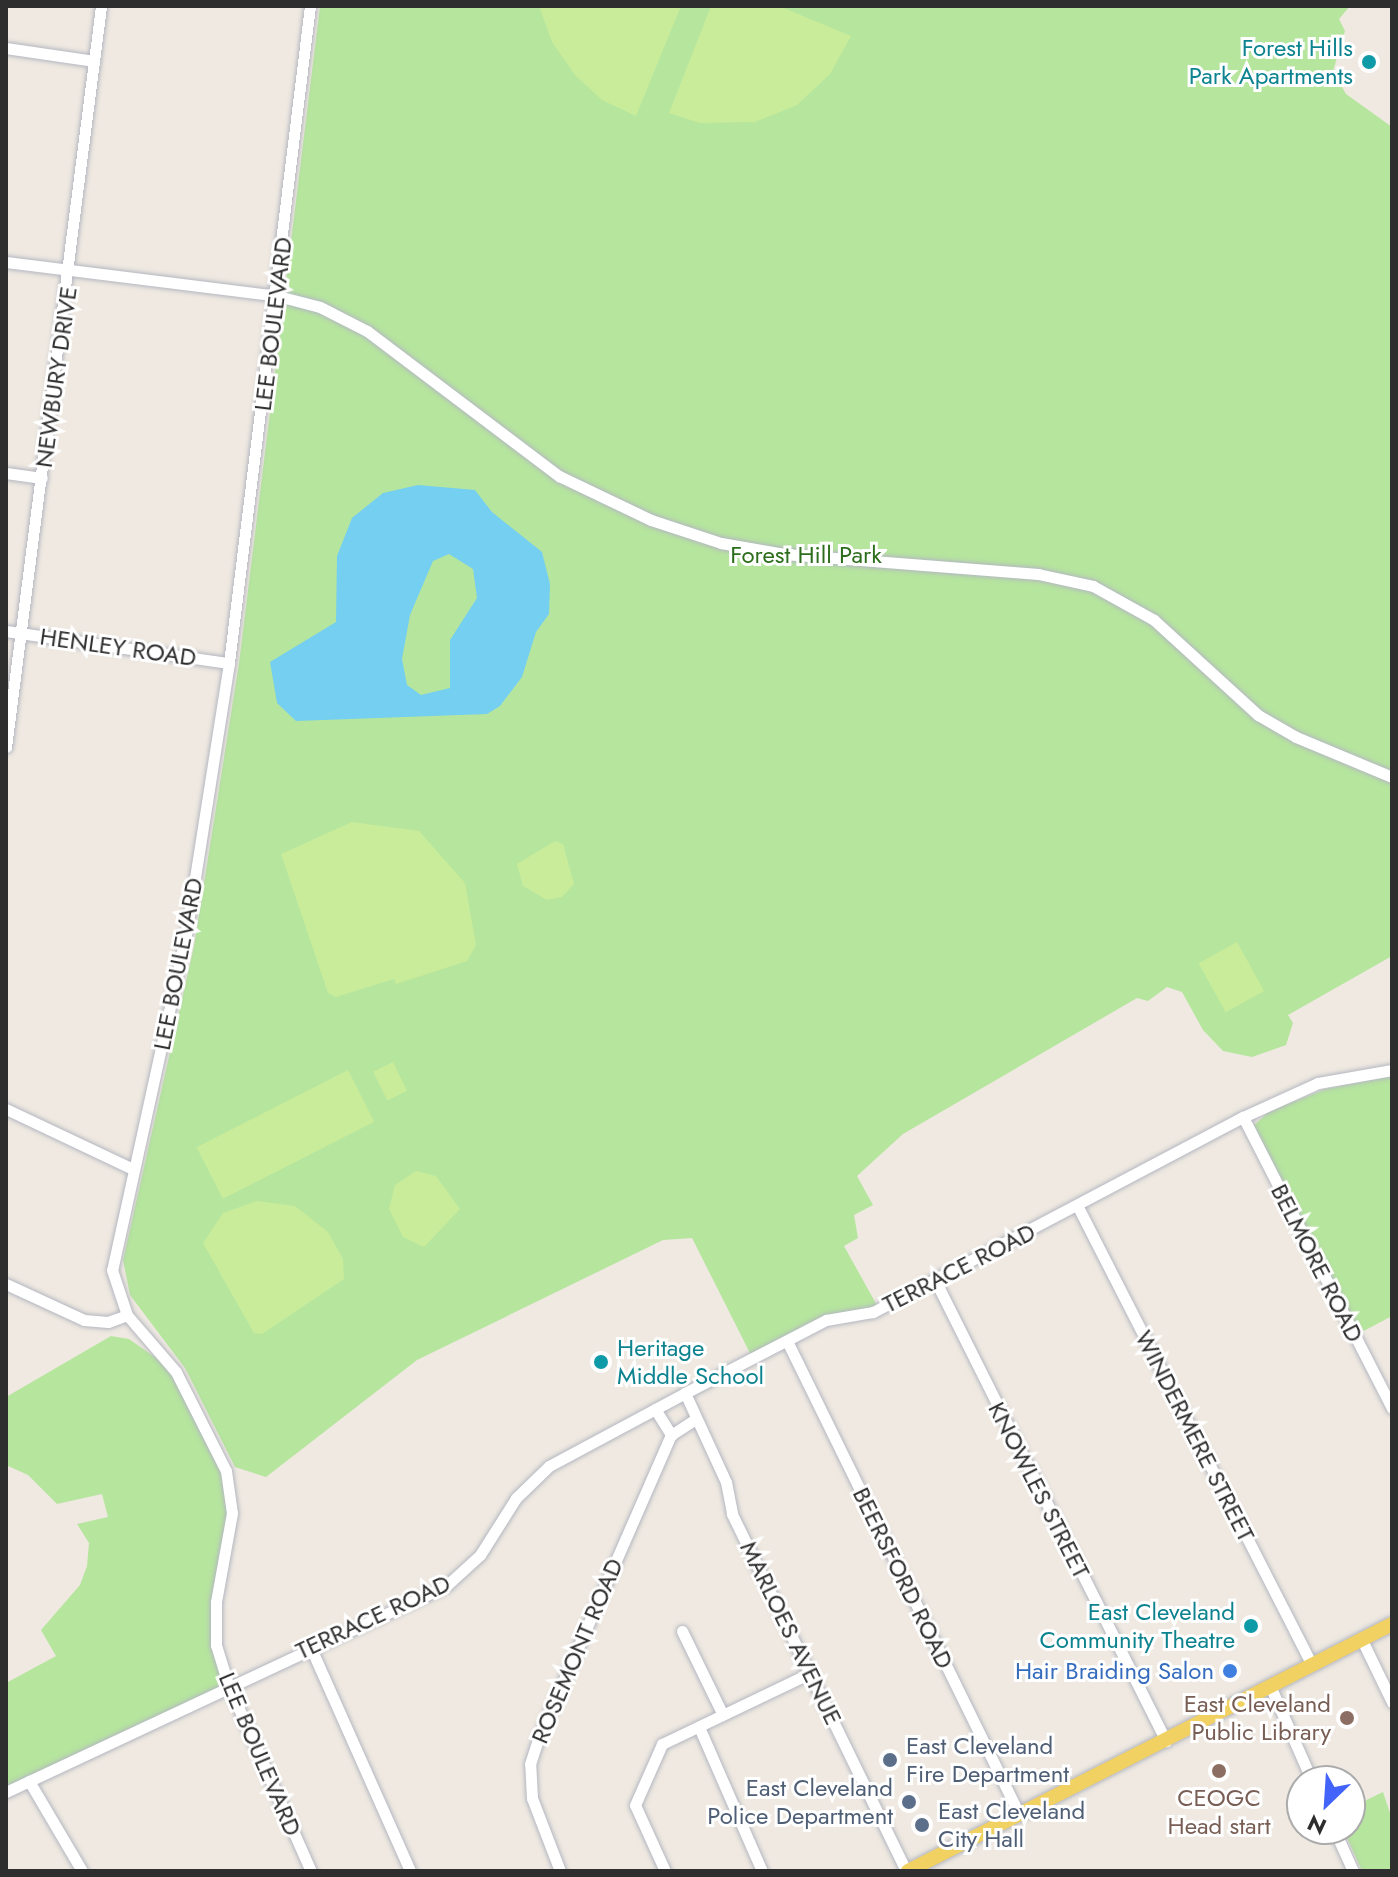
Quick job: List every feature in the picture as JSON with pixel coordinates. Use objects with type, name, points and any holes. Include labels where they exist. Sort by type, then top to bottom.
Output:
[{"type":"main road","points":[[907,1871],[1392,1624]]},
{"type":"street","name":"NEWBURY DRIVE","points":[[6,747],[25,634],[101,6]]},
{"type":"street","name":"LEE BOULEVARD","points":[[310,6],[278,296],[229,663],[186,934],[112,1270],[127,1315],[176,1372],[226,1471],[231,1528],[215,1622],[228,1684],[311,1871]]},
{"type":"street","points":[[6,48],[94,61]]},
{"type":"street","points":[[6,262],[278,296],[320,307],[367,331],[525,454],[651,520],[721,543],[784,554],[1038,574],[1093,586],[1154,620],[1258,715],[1296,737],[1392,777]]},
{"type":"street","points":[[6,473],[42,478]]},
{"type":"street","name":"HENLEY ROAD","points":[[6,631],[229,663]]},
{"type":"street","name":"TERRACE ROAD","points":[[6,1792],[228,1684],[460,1577],[538,1475],[685,1393],[826,1320],[873,1312],[1078,1207],[1243,1117],[1318,1083],[1392,1070]]},
{"type":"street","points":[[6,1109],[133,1169]]},
{"type":"street","name":"BELMORE ROAD","points":[[1243,1117],[1392,1408]]},
{"type":"street","name":"WINDERMERE STREET","points":[[1078,1207],[1312,1665]]},
{"type":"street","name":"KNOWLES STREET","points":[[935,1280],[1166,1741]]},
{"type":"street","points":[[6,1284],[84,1320],[108,1322],[127,1315]]},
{"type":"street","name":"BEERSFORD ROAD","points":[[787,1341],[1019,1814]]},
{"type":"street","name":"MARLOES AVENUE","points":[[685,1393],[726,1482],[732,1514],[907,1871]]},
{"type":"street","points":[[655,1409],[671,1435],[696,1419]]},
{"type":"street","name":"ROSEMONT ROAD","points":[[560,1871],[532,1798],[530,1764],[671,1435]]},
{"type":"street","points":[[682,1631],[723,1715]]},
{"type":"street","points":[[1362,1640],[1392,1702]]},
{"type":"street","points":[[310,1646],[410,1871]]},
{"type":"street","points":[[665,1871],[635,1801],[662,1744],[810,1673]]},
{"type":"street","points":[[1271,1688],[1305,1765]]},
{"type":"street","points":[[699,1727],[762,1871]]},
{"type":"street","points":[[29,1781],[82,1871]]},
{"type":"street","points":[[1341,1845],[1353,1871]]},
{"type":"green space","name":"Forest Hill Park","points":[[320,6],[1350,6],[1339,19],[1345,31],[1333,71],[1346,94],[1392,127],[1392,956],[1288,1015],[1293,1023],[1286,1045],[1252,1057],[1223,1051],[1203,1030],[1182,992],[1167,987],[1148,1001],[1137,998],[903,1134],[857,1176],[873,1205],[854,1215],[858,1238],[844,1246],[879,1309],[826,1320],[753,1359],[692,1238],[663,1240],[417,1360],[266,1477],[235,1467],[185,1368],[130,1295],[123,1260],[194,946],[239,663]]},
{"type":"green space","points":[[539,6],[681,6],[636,116],[602,100],[575,75],[552,42]]},
{"type":"green space","points":[[711,6],[779,6],[851,36],[830,74],[797,105],[755,122],[700,123],[669,113]]},
{"type":"green space","points":[[352,822],[419,831],[465,883],[476,945],[467,961],[396,984],[394,979],[336,997],[328,993],[281,854]]},
{"type":"green space","points":[[555,841],[563,844],[574,884],[562,897],[547,900],[523,886],[517,864]]},
{"type":"green space","points":[[1237,942],[1264,991],[1226,1012],[1199,963]]},
{"type":"green space","points":[[393,1062],[407,1091],[387,1100],[373,1072]]},
{"type":"green space","points":[[348,1070],[374,1122],[223,1199],[197,1147]]},
{"type":"green space","points":[[1392,1076],[1392,1316],[1358,1334],[1254,1125],[1270,1111],[1326,1089]]},
{"type":"green space","points":[[416,1171],[436,1176],[460,1209],[424,1247],[403,1237],[389,1209],[395,1185]]},
{"type":"green space","points":[[257,1201],[295,1206],[328,1232],[343,1259],[344,1279],[262,1334],[254,1333],[203,1243],[223,1213]]},
{"type":"green space","points":[[111,1336],[129,1339],[176,1372],[231,1491],[215,1622],[228,1684],[6,1792],[6,1683],[56,1656],[41,1630],[80,1585],[87,1566],[89,1543],[77,1524],[108,1517],[102,1494],[57,1504],[28,1475],[6,1465],[6,1397]]},
{"type":"green space","points":[[1383,1792],[1392,1819],[1392,1871],[1362,1871],[1350,1845],[1366,1845],[1366,1800]]},
{"type":"water","points":[[418,485],[475,490],[492,512],[542,552],[550,584],[549,614],[536,632],[522,677],[500,706],[487,714],[296,721],[277,703],[270,662],[336,622],[337,556],[352,518],[383,493]],"holes":[[[449,554],[473,569],[477,598],[450,640],[450,688],[421,695],[407,685],[402,659],[410,615],[433,561]]]},
{"type":"place","name":"Forest Hills Park Apartments","points":[[1369,62]]},
{"type":"place","name":"Heritage Middle School","points":[[601,1362]]},
{"type":"place","name":"East Cleveland Community Theatre","points":[[1251,1626]]},
{"type":"place","name":"Hair Braiding Salon","points":[[1230,1671]]},
{"type":"place","name":"East Cleveland Public Library","points":[[1347,1718]]},
{"type":"place","name":"East Cleveland Fire Department","points":[[890,1760]]},
{"type":"place","name":"CEOGC Head start","points":[[1219,1771]]},
{"type":"place","name":"East Cleveland Police Department","points":[[909,1802]]},
{"type":"place","name":"East Cleveland City Hall","points":[[922,1825]]}]
